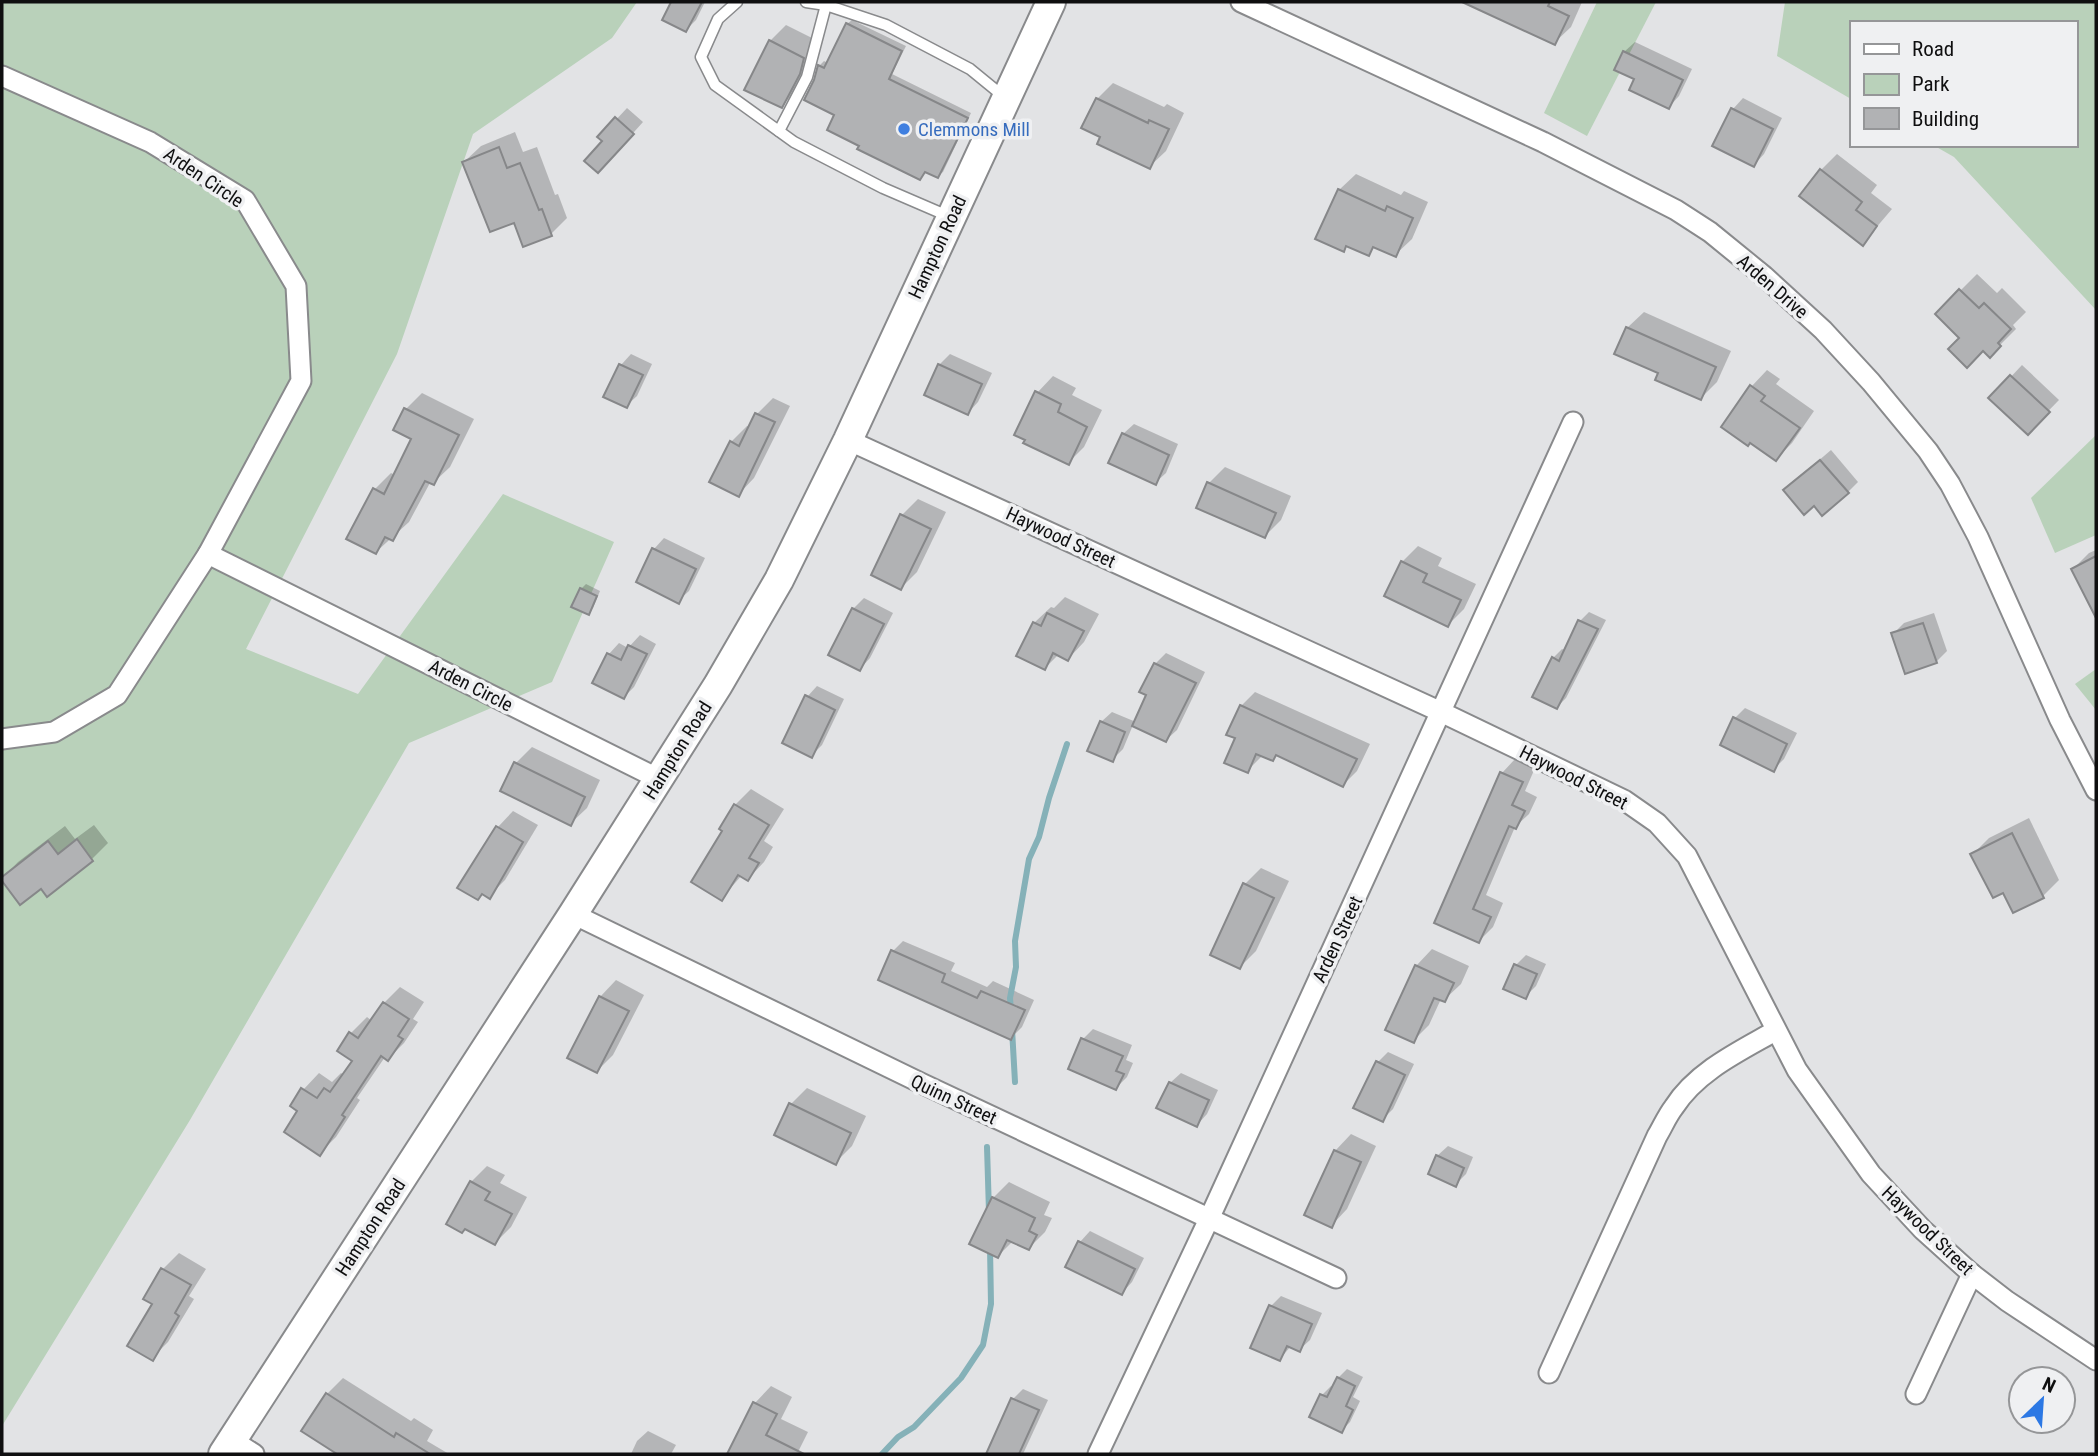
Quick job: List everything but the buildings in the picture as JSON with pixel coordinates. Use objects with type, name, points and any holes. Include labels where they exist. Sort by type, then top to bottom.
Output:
[{"type":"main road","name":"Hampton Road","points":[[236,1450],[659,779],[779,580],[848,440],[1051,2]]},
{"type":"street","name":"Arden Drive","points":[[1241,2],[1543,142],[1676,210],[1710,232],[1784,294],[1823,330],[1871,382],[1928,451],[1951,484],[1978,537],[2060,720],[2096,790]]},
{"type":"street","name":"Arden Circle","points":[[2,76],[150,142],[245,200],[296,286],[300,381],[208,554],[117,695],[54,733],[2,738]]},
{"type":"street","name":"Arden Street","points":[[1098,1454],[1209,1219],[1573,422]]},
{"type":"street","name":"Haywood Street","points":[[848,440],[1441,712],[1624,800],[1657,823],[1687,856],[1797,1070],[1871,1174],[1923,1230],[1972,1274],[2007,1301],[2096,1360]]},
{"type":"street","name":"Arden Circle","points":[[208,554],[659,779]]},
{"type":"street","name":"Quinn Street","points":[[573,914],[923,1084],[1336,1278]]},
{"type":"street","points":[[1549,1373],[1657,1136],[1674,1105],[1720,1063],[1775,1031]]},
{"type":"street","points":[[1916,1394],[1972,1274]]},
{"type":"lane","points":[[737,2],[718,19],[701,57],[715,86],[794,142],[883,188],[951,218]]},
{"type":"lane","points":[[806,2],[826,5],[886,25],[970,69],[1006,99]]},
{"type":"lane","points":[[779,131],[807,77],[826,5]]},
{"type":"green space","points":[[2,2],[637,2],[612,38],[473,134],[397,354],[246,649],[358,694],[503,494],[614,542],[552,682],[409,743],[190,1120],[2,1426]]},
{"type":"green space","points":[[1597,2],[1656,2],[1587,136],[1544,113]]},
{"type":"green space","points":[[1785,2],[2096,2],[2096,310],[1954,157],[1936,147],[2077,147],[2077,21],[1850,21],[1850,98],[1777,56]]},
{"type":"green space","points":[[2096,435],[2096,535],[2055,553],[2031,498]]},
{"type":"green space","points":[[2096,669],[2096,710],[2075,684]]},
{"type":"waterway","points":[[1011,1011],[1010,998],[1016,967],[1015,941],[1029,859],[1039,837],[1067,744]]},
{"type":"waterway","points":[[1012,1029],[1015,1082]]},
{"type":"waterway","points":[[987,1147],[989,1212]]},
{"type":"waterway","points":[[882,1454],[898,1437],[914,1427],[961,1378],[983,1345],[991,1304],[990,1247]]},
{"type":"place","name":"Clemmons Mill","points":[[904,129]]}]
